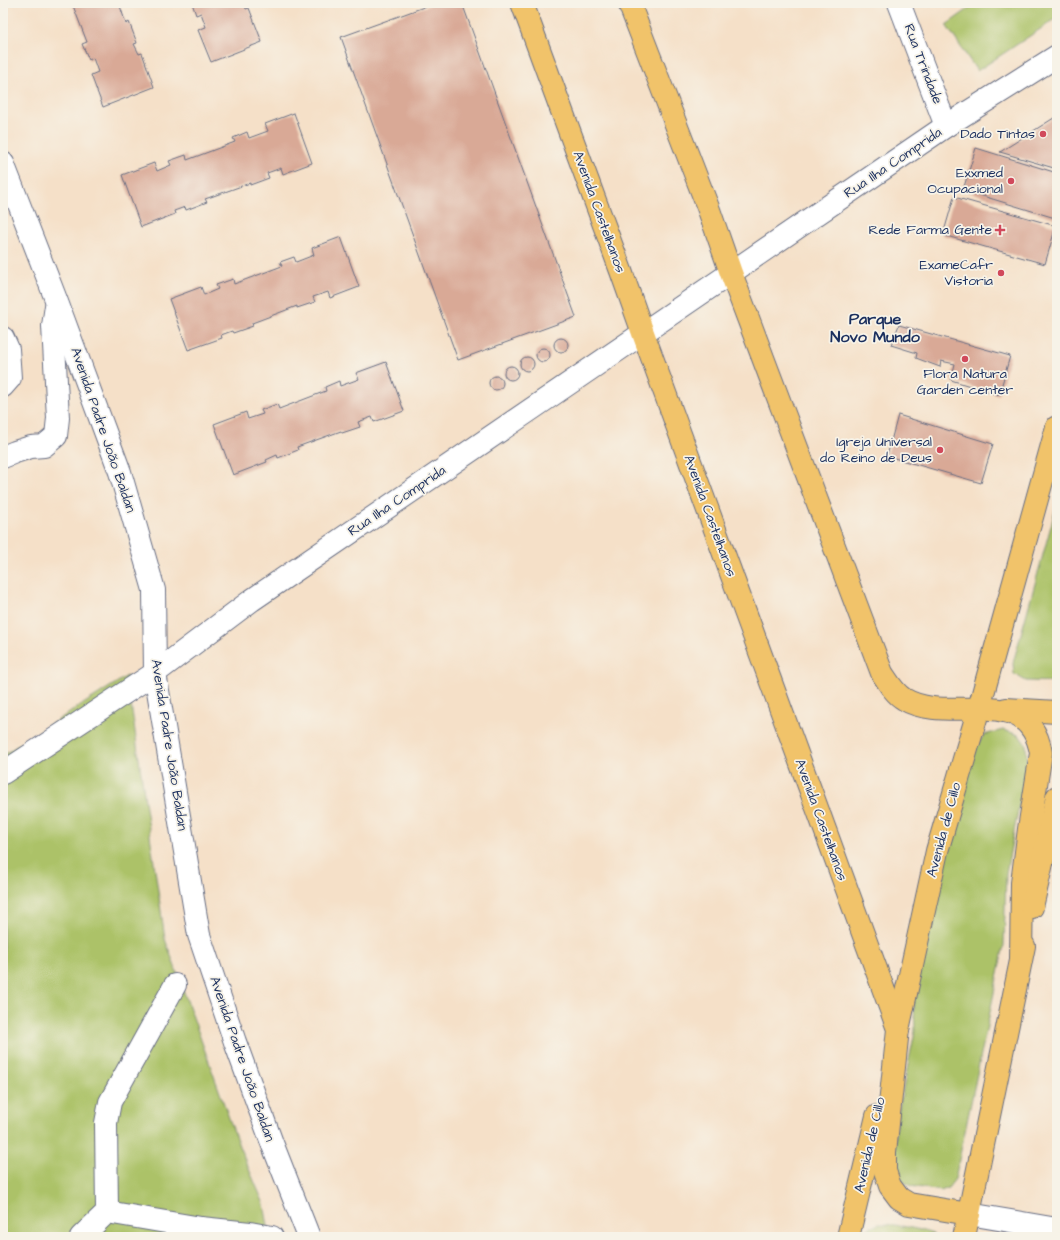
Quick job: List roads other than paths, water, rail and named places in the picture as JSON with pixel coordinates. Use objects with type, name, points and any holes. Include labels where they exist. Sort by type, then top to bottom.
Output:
[{"type":"main road","name":"Avenida Castelhanos","points":[[522,3],[898,1029]]},
{"type":"main road","points":[[629,3],[709,210],[731,273],[882,673],[903,699],[917,705],[943,709],[979,708],[1057,712]]},
{"type":"main road","name":"Avenida de Cillo","points":[[848,1237],[898,1029],[937,851],[979,708],[1057,427]]},
{"type":"main road","points":[[1000,709],[1016,714],[1027,722],[1039,741],[1041,753],[1022,883],[1021,960]]},
{"type":"main road","points":[[964,1237],[1039,872],[1057,797]]},
{"type":"main road","points":[[898,1029],[885,1152],[885,1171],[890,1186],[899,1198],[909,1204],[969,1214]]},
{"type":"street","name":"Rua Trindade","points":[[899,3],[946,126]]},
{"type":"street","name":"Rua Ilha Comprida","points":[[3,773],[155,673],[252,600],[946,126],[1057,56]]},
{"type":"street","name":"Avenida Padre João Baldan","points":[[3,163],[57,302],[120,472],[154,590],[155,673],[199,935],[237,1050],[309,1237]]},
{"type":"street","points":[[3,457],[31,447],[44,446],[56,436],[58,418],[52,326],[57,302]]},
{"type":"street","points":[[3,338],[8,349],[10,378],[3,386]]},
{"type":"street","points":[[81,1237],[107,1212],[106,1123],[110,1102],[175,985]]},
{"type":"street","points":[[107,1212],[201,1228],[250,1233],[272,1237]]},
{"type":"street","points":[[969,1214],[1057,1229]]},
{"type":"place","name":"Dado Tintas","points":[[1043,134]]},
{"type":"place","name":"Exxmed Ocupacional","points":[[1011,181]]},
{"type":"place","name":"Rede Farma Gente","points":[[1000,230]]},
{"type":"place","name":"ExameCafr Vistoria","points":[[1001,273]]},
{"type":"place","name":"Flora Natura Garden center","points":[[965,359]]},
{"type":"place","name":"Igreja Universal do Reino de Deus","points":[[940,450]]},
{"type":"district","name":"Parque Novo Mundo","points":[[875,328]]}]
